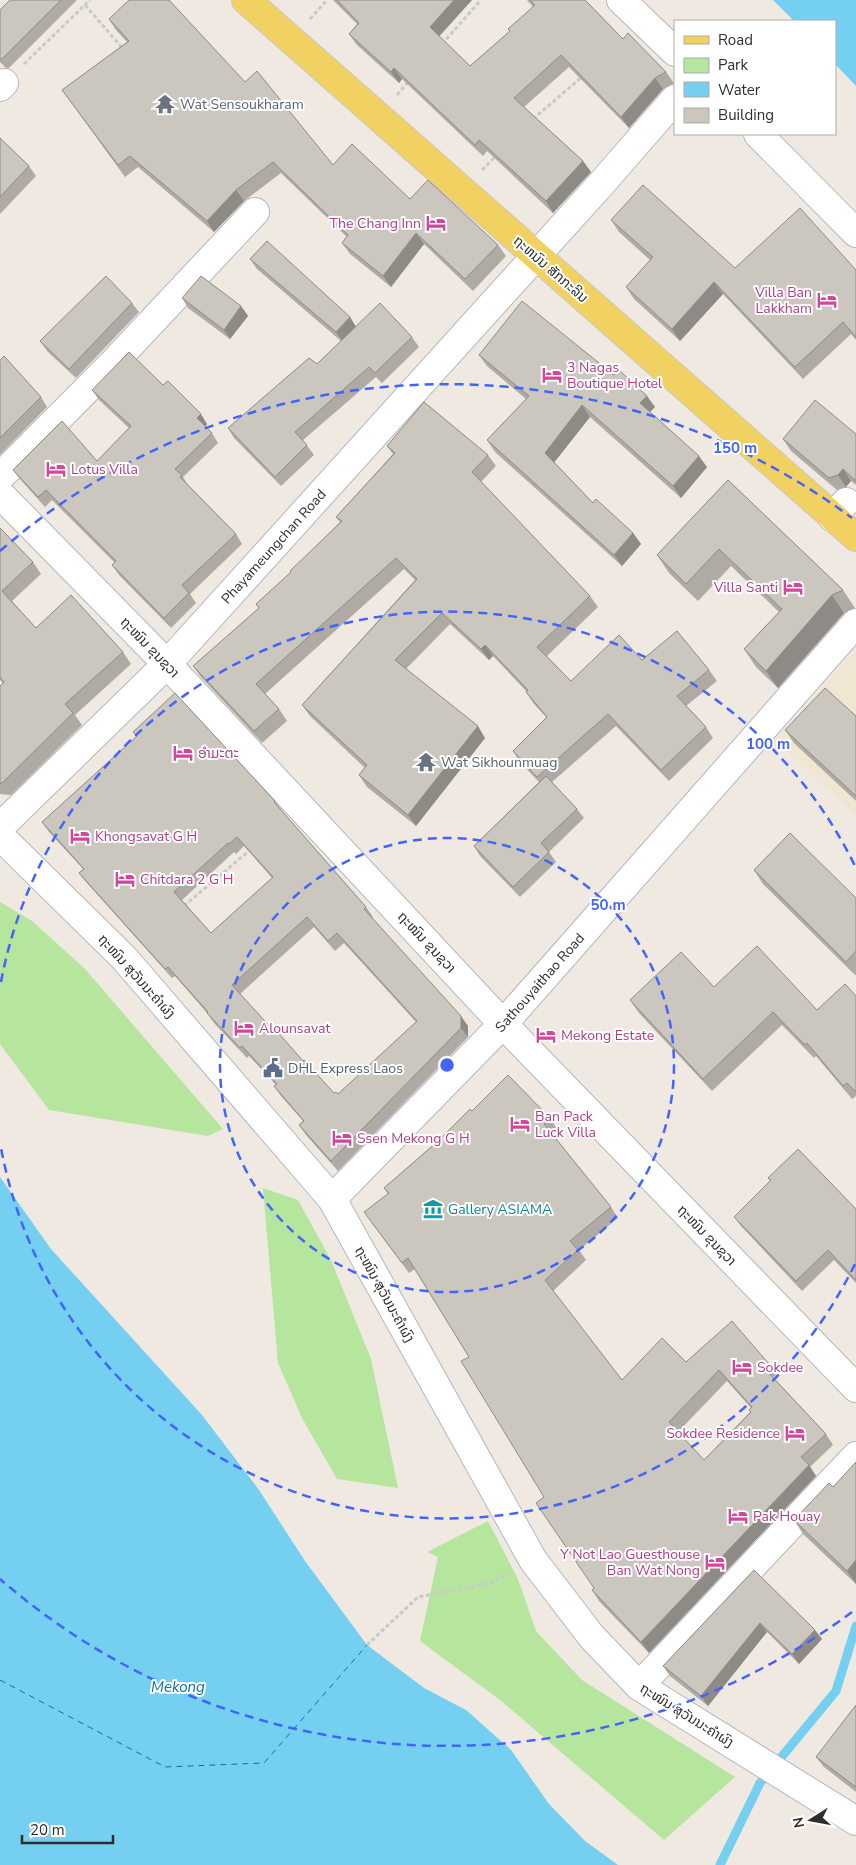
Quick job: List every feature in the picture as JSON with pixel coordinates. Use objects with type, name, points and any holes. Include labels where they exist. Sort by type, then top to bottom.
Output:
[{"type":"main road","name":"ຖະຫນົນ ສັກກະລິນ","points":[[246,0],[536,255],[839,509],[856,537]]},
{"type":"street","points":[[622,0],[674,51]]},
{"type":"street","name":"Phayameungchan Road","points":[[0,827],[168,664],[602,183],[674,100]]},
{"type":"street","points":[[759,135],[856,233]]},
{"type":"street","points":[[0,477],[114,362],[255,212]]},
{"type":"street","name":"ຖະໜົນ ຂຸນຊວາ","points":[[0,494],[168,664],[503,1024],[856,1388]]},
{"type":"street","name":"Sathouyaithao Road","points":[[332,1199],[503,1024],[856,623]]},
{"type":"street","name":"ຖະໜົນ ສຸວັນນະຄໍາຜົງ","points":[[0,836],[124,958],[332,1199],[533,1560],[592,1637],[639,1686],[856,1821]]},
{"type":"street","points":[[639,1686],[856,1456]]},
{"type":"path","points":[[2,85],[90,0]]},
{"type":"path","points":[[436,51],[481,0]]},
{"type":"path","points":[[85,5],[129,56]]},
{"type":"path","points":[[529,123],[587,74]]},
{"type":"path","points":[[378,116],[410,80]]},
{"type":"path","points":[[462,190],[502,150]]},
{"type":"path","points":[[182,908],[256,845]]},
{"type":"path","points":[[367,1645],[418,1597],[491,1583],[533,1560]]},
{"type":"shaded area","points":[[856,651],[856,815],[775,740]]},
{"type":"green space","points":[[0,902],[32,921],[85,969],[223,1129],[208,1136],[49,1110],[0,1044]]},
{"type":"green space","points":[[263,1188],[298,1200],[331,1260],[371,1359],[398,1488],[337,1479],[303,1420],[278,1363]]},
{"type":"green space","points":[[488,1521],[518,1579],[536,1631],[582,1680],[735,1777],[664,1840],[500,1700],[420,1641],[438,1557],[427,1552]]},
{"type":"water","points":[[773,0],[856,0],[856,86],[836,65],[836,20],[793,20]]},
{"type":"water","name":"Mekong","points":[[0,1177],[51,1249],[202,1415],[259,1490],[305,1561],[367,1645],[424,1688],[466,1710],[511,1750],[549,1804],[585,1841],[618,1865],[0,1865]]},
{"type":"building","points":[[10,0],[61,0],[0,59],[0,10]]},
{"type":"building","points":[[129,0],[169,0],[245,82],[257,71],[333,165],[352,144],[410,199],[428,180],[498,245],[465,279],[416,233],[383,276],[342,243],[348,235],[273,162],[236,190],[207,221],[130,156],[118,165],[62,90],[129,41],[109,19]]},
{"type":"building","points":[[337,0],[454,0],[430,27],[470,66],[510,31],[508,29],[535,5],[530,0],[585,0],[623,39],[628,33],[666,72],[655,78],[621,117],[561,55],[514,98],[583,161],[546,201],[479,140],[475,145],[394,68],[391,72],[349,34],[359,23]]},
{"type":"building","points":[[0,138],[29,166],[0,197]]},
{"type":"building","points":[[643,185],[735,268],[800,208],[856,270],[856,337],[843,322],[795,367],[714,282],[672,329],[626,287],[653,257],[611,220]]},
{"type":"building","points":[[267,241],[350,317],[336,332],[250,259]]},
{"type":"building","points":[[106,276],[132,303],[69,369],[40,341]]},
{"type":"building","points":[[201,276],[241,306],[224,330],[182,298]]},
{"type":"building","points":[[522,301],[614,375],[619,370],[647,396],[640,403],[699,456],[673,486],[582,405],[545,453],[593,503],[596,499],[633,533],[614,555],[487,440],[529,396],[479,355]]},
{"type":"building","points":[[380,303],[412,337],[375,373],[369,367],[295,432],[307,445],[275,477],[228,428],[309,358],[317,364]]},
{"type":"building","points":[[129,352],[163,385],[168,381],[201,414],[197,418],[212,433],[175,469],[182,475],[180,477],[236,534],[182,585],[189,593],[164,618],[112,565],[116,561],[46,490],[38,497],[13,470],[62,421],[97,461],[131,426],[92,390]]},
{"type":"building","points":[[4,356],[41,397],[0,438],[0,360]]},
{"type":"building","points":[[815,400],[856,434],[856,481],[843,469],[838,475],[829,478],[783,439]]},
{"type":"building","points":[[424,402],[488,455],[472,472],[590,596],[537,647],[571,681],[619,635],[642,660],[677,631],[709,670],[677,696],[706,727],[661,770],[608,714],[537,777],[513,751],[547,717],[526,692],[528,690],[485,645],[481,649],[442,613],[395,660],[478,726],[408,815],[359,775],[367,765],[302,705],[417,579],[396,558],[256,684],[279,709],[254,731],[193,666],[259,608],[256,604],[342,521],[336,517],[395,453],[387,446]]},
{"type":"building","name":"Villa Santi","points":[[728,480],[843,590],[832,595],[766,671],[744,649],[782,609],[719,549],[686,584],[657,555]]},
{"type":"building","points":[[0,528],[33,562],[2,591],[36,628],[71,595],[123,652],[65,704],[73,713],[2,783],[0,783],[0,686],[4,682],[0,677]]},
{"type":"building","points":[[825,688],[856,716],[856,796],[785,730]]},
{"type":"building","points":[[175,693],[275,801],[366,907],[364,909],[461,1016],[461,1028],[331,1161],[299,1125],[304,1121],[274,1086],[277,1084],[242,1046],[240,1048],[207,1013],[168,967],[165,969],[79,873],[84,869],[42,822],[137,736],[133,732]],"holes":[[[237,837],[273,877],[211,933],[174,892]],[[307,917],[328,941],[337,933],[417,1021],[338,1094],[334,1093],[232,985]]]},
{"type":"building","points":[[546,776],[577,809],[541,843],[549,852],[513,887],[474,846]]},
{"type":"building","points":[[790,833],[856,898],[856,951],[846,962],[754,870]]},
{"type":"building","points":[[757,946],[817,1010],[845,984],[856,996],[856,1092],[847,1083],[843,1086],[807,1043],[805,1045],[773,1012],[703,1079],[630,1000],[681,952],[714,987]]},
{"type":"building","points":[[508,1075],[550,1118],[544,1124],[611,1207],[570,1241],[578,1250],[545,1280],[622,1380],[662,1338],[686,1362],[732,1321],[769,1364],[764,1368],[826,1434],[801,1457],[809,1465],[641,1642],[592,1590],[594,1588],[536,1503],[544,1497],[461,1361],[469,1357],[408,1258],[402,1263],[364,1212],[389,1193],[384,1188],[436,1143],[470,1109],[472,1111]],"holes":[[[719,1370],[752,1407],[749,1410],[751,1412],[704,1460],[669,1422]]]},
{"type":"building","points":[[798,1149],[856,1209],[856,1280],[828,1250],[796,1281],[734,1217],[771,1180],[768,1178]]},
{"type":"building","points":[[856,1462],[856,1560],[847,1571],[794,1520],[829,1483],[833,1487]]},
{"type":"building","points":[[754,1570],[815,1630],[792,1654],[760,1623],[701,1696],[663,1666]]},
{"type":"building","points":[[856,1705],[856,1787],[816,1757]]},
{"type":"waterway","points":[[720,1865],[760,1783],[836,1691],[856,1626]]},
{"type":"ferry route","points":[[0,1680],[165,1767],[264,1763],[367,1645]]},
{"type":"place","name":"Wat Sensoukharam","points":[[165,104]]},
{"type":"place","name":"The Chang Inn","points":[[436,223]]},
{"type":"place","name":"Villa Ban Lakkham","points":[[827,300]]},
{"type":"place","name":"3 Nagas Boutique Hotel","points":[[552,375]]},
{"type":"place","name":"Lotus Villa","points":[[56,469]]},
{"type":"place","name":"Villa Santi","points":[[793,587]]},
{"type":"place","name":"ອຳມະຕະ","points":[[183,753]]},
{"type":"place","name":"Wat Sikhounmuag","points":[[426,762]]},
{"type":"place","name":"Khongsavat G H","points":[[80,836]]},
{"type":"place","name":"Chitdara 2 G H","points":[[125,879]]},
{"type":"place","name":"Alounsavat","points":[[244,1028]]},
{"type":"place","name":"Mekong Estate","points":[[546,1035]]},
{"type":"place","name":"DHL Express Laos","points":[[273,1068]]},
{"type":"place","name":"Ban Pack Luck Villa","points":[[520,1124]]},
{"type":"place","name":"Ssen Mekong G H","points":[[342,1138]]},
{"type":"place","name":"Gallery ASIAMA","points":[[433,1209]]},
{"type":"place","name":"Sokdee","points":[[742,1367]]},
{"type":"place","name":"Sokdee Residence","points":[[795,1433]]},
{"type":"place","name":"Pak Houay","points":[[738,1516]]},
{"type":"place","name":"Y Not Lao Guesthouse Ban Wat Nong","points":[[715,1562]]}]
